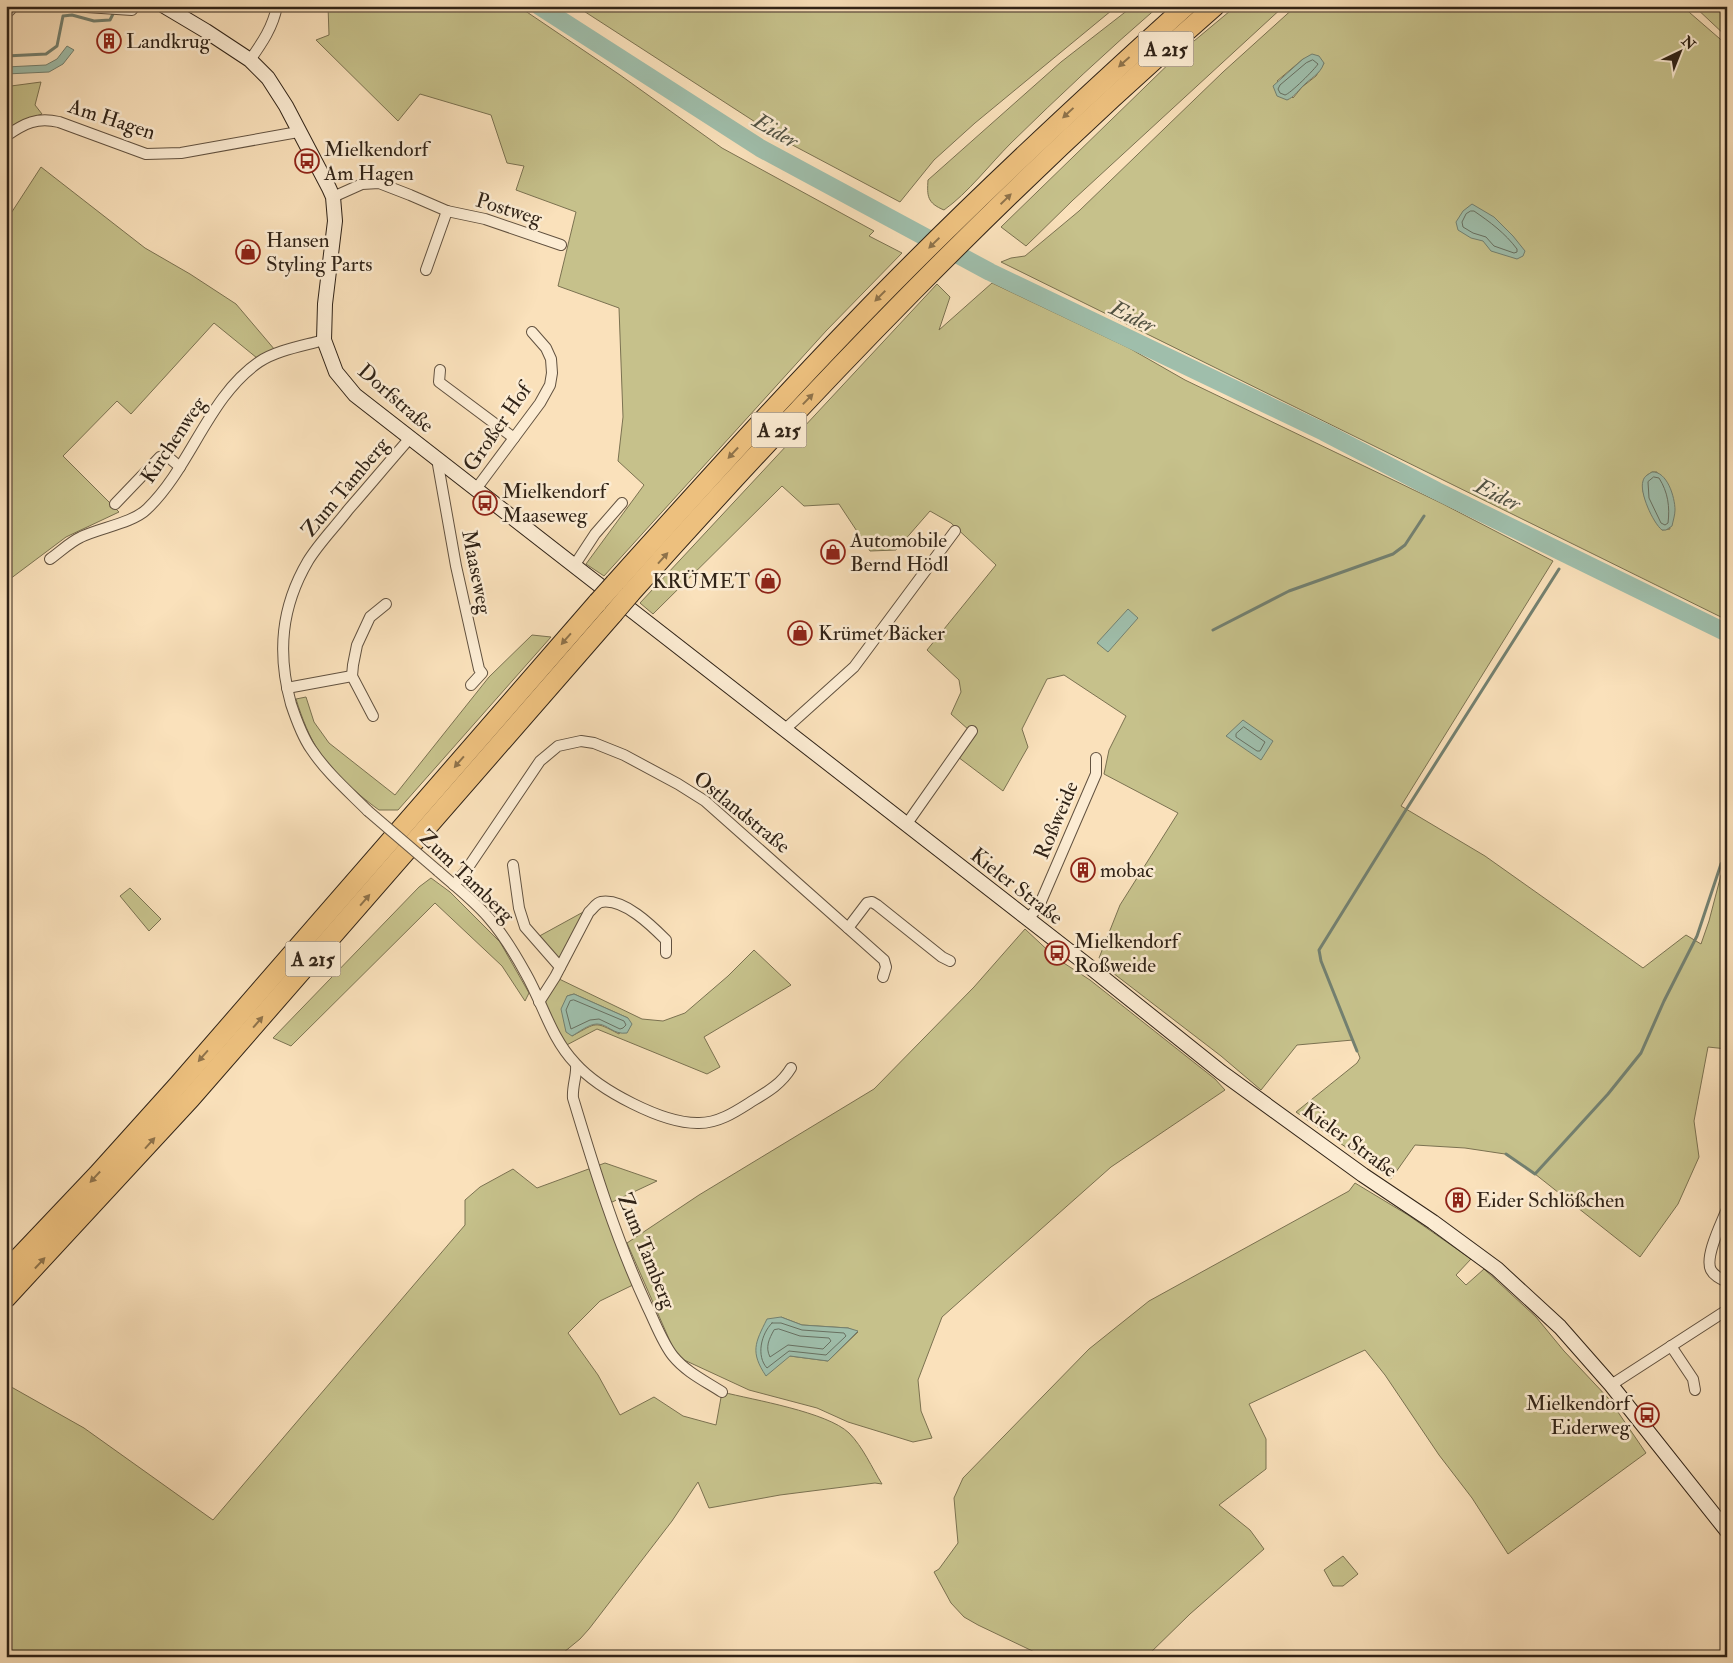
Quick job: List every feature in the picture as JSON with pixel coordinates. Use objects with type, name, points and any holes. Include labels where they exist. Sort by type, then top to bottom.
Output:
[{"type":"highway","name":"A 215","points":[[6,1271],[97,1175],[184,1078],[598,602],[789,391],[1022,156],[1186,6]]},
{"type":"highway","name":"A 215","points":[[6,1298],[191,1098],[630,594],[803,404],[971,233],[1117,92],[1214,6]]},
{"type":"street","points":[[6,14],[14,6]]},
{"type":"street","points":[[71,6],[132,10],[135,6]]},
{"type":"street","name":"Dorfstraße","points":[[164,6],[250,60],[268,78],[286,106],[333,197],[335,221],[325,304],[324,340],[336,372],[355,395],[473,487]]},
{"type":"street","points":[[250,60],[264,41],[275,18],[277,6]]},
{"type":"street","name":"Am Hagen","points":[[6,136],[25,123],[46,119],[146,154],[182,153],[298,132]]},
{"type":"street","name":"Postweg","points":[[333,197],[362,184],[379,183],[410,194],[447,211],[485,219],[561,244]]},
{"type":"street","name":"Postweg","points":[[426,270],[447,211]]},
{"type":"street","name":"Großer Hof","points":[[473,487],[514,438],[550,385],[552,359],[546,348],[532,332]]},
{"type":"street","name":"Kirchenweg","points":[[50,559],[81,537],[114,526],[145,512],[180,466],[236,382],[260,362],[278,354],[324,340]]},
{"type":"street","points":[[440,370],[439,382],[514,438]]},
{"type":"street","name":"Zum Tamberg","points":[[410,438],[327,536],[309,560],[298,581],[288,607],[284,630],[283,662],[287,688],[296,718],[310,748],[330,774],[368,811],[488,916],[508,942],[528,976],[561,1048],[576,1065],[572,1088],[573,1098],[594,1167],[636,1283],[662,1337],[673,1355],[685,1369],[722,1392]]},
{"type":"street","points":[[115,504],[160,457],[167,456],[180,466]]},
{"type":"street","name":"Maaseweg","points":[[437,459],[456,566],[478,670],[482,673],[471,685]]},
{"type":"street","name":"Kieler Straße","points":[[473,487],[1027,920],[1086,964],[1221,1072],[1497,1269],[1560,1327],[1610,1385],[1727,1531]]},
{"type":"street","points":[[574,566],[595,534],[622,503]]},
{"type":"street","points":[[784,730],[854,666],[955,531]]},
{"type":"street","points":[[373,716],[352,676],[356,645],[370,617],[386,604]]},
{"type":"street","points":[[287,688],[352,676]]},
{"type":"street","points":[[906,825],[972,731]]},
{"type":"street","name":"Ostlandstraße","points":[[454,885],[465,872],[540,761],[558,746],[581,741],[594,743],[624,755],[705,801],[884,960],[886,966],[883,977]]},
{"type":"street","name":"Roßweide","points":[[1027,920],[1039,906],[1096,774],[1096,758]]},
{"type":"street","points":[[513,865],[519,908],[525,927],[560,967]]},
{"type":"street","points":[[539,1002],[590,912],[596,905],[602,902],[626,908],[647,922],[666,940],[666,953]]},
{"type":"street","points":[[848,928],[866,903],[872,902],[942,957],[950,961]]},
{"type":"street","points":[[576,1065],[600,1085],[631,1102],[680,1121],[700,1123],[719,1119],[736,1111],[775,1087],[785,1078],[791,1068]]},
{"type":"street","points":[[1727,1209],[1709,1258],[1710,1269],[1727,1282]]},
{"type":"street","points":[[1610,1385],[1727,1310]]},
{"type":"street","points":[[1671,1346],[1693,1379],[1695,1390]]},
{"type":"shaded area","points":[[328,6],[518,6],[620,75],[722,148],[874,231],[869,236],[902,253],[826,331],[604,576],[586,564],[644,485],[618,461],[623,417],[619,308],[558,286],[576,212],[516,190],[524,166],[507,163],[491,115],[420,94],[398,121],[316,40],[329,35]]},
{"type":"shaded area","points":[[576,6],[1117,6],[975,123],[934,160],[900,202],[783,140]]},
{"type":"shaded area","points":[[1133,6],[1159,6],[1047,108],[953,203],[944,210],[931,202],[928,195],[928,180],[1061,62]]},
{"type":"shaded area","points":[[1236,6],[1284,6],[1073,200],[1026,246],[1001,227],[1182,51]]},
{"type":"shaded area","points":[[1296,6],[1682,6],[1727,45],[1727,620],[1001,262],[1025,256],[1079,211],[1223,72]],"holes":[[[1303,59],[1324,63],[1316,76],[1302,87],[1293,98],[1277,81]],[[1652,472],[1657,472],[1670,529],[1662,530],[1645,499],[1643,491],[1646,476]]]},
{"type":"shaded area","points":[[1694,6],[1727,6],[1727,37]]},
{"type":"shaded area","points":[[41,82],[35,105],[42,114],[19,122],[6,130],[6,85]]},
{"type":"shaded area","points":[[41,167],[145,248],[236,304],[275,350],[257,358],[214,323],[131,414],[117,401],[63,456],[119,512],[66,537],[6,582],[6,221]]},
{"type":"shaded area","points":[[992,283],[1129,348],[1185,380],[1443,504],[1553,561],[1401,806],[1485,856],[1643,968],[1686,935],[1701,944],[1721,875],[1727,867],[1727,1049],[1708,1047],[1694,1121],[1699,1157],[1678,1204],[1640,1257],[1535,1174],[1505,1154],[1465,1148],[1415,1145],[1391,1179],[1296,1112],[1357,1063],[1360,1058],[1353,1040],[1297,1045],[1261,1090],[1221,1056],[1113,973],[1115,970],[1099,958],[1120,905],[1178,813],[1104,774],[1109,750],[1126,716],[1064,675],[1047,679],[1022,729],[1028,747],[1003,791],[958,757],[969,730],[951,714],[961,692],[959,680],[927,650],[996,565],[951,523],[930,511],[896,550],[870,551],[839,504],[804,506],[782,486],[653,614],[640,603],[937,284],[950,297],[939,330]]},
{"type":"shaded area","points":[[532,635],[551,637],[398,810],[379,810],[355,791],[333,769],[312,740],[296,699],[306,697],[314,722],[329,743],[395,795],[489,677]]},
{"type":"shaded area","points":[[431,878],[450,892],[500,942],[529,993],[525,1001],[502,966],[435,903],[291,1046],[273,1038],[419,887]]},
{"type":"shaded area","points":[[130,888],[161,919],[149,931],[120,896]]},
{"type":"shaded area","points":[[596,905],[560,967],[534,939]]},
{"type":"shaded area","points":[[1025,929],[1056,958],[1090,980],[1215,1079],[1225,1090],[1111,1167],[942,1317],[918,1380],[921,1411],[932,1438],[913,1442],[848,1422],[817,1408],[749,1390],[682,1359],[673,1348],[627,1243],[699,1195],[874,1089],[974,987]],"holes":[[[781,1317],[802,1325],[848,1328],[858,1332],[828,1361],[790,1356]]]},
{"type":"shaded area","points":[[754,950],[791,985],[704,1037],[720,1067],[707,1074],[597,1029],[561,1048],[539,1002],[555,977],[642,1019],[663,1021],[685,1013],[728,976]],"holes":[[[574,994],[628,1018],[619,1034],[596,1025],[572,1036],[567,996]]]},
{"type":"shaded area","points":[[605,1163],[657,1181],[608,1204],[637,1283],[600,1301],[568,1333],[598,1375],[620,1415],[654,1397],[683,1416],[716,1425],[722,1392],[808,1413],[839,1426],[849,1433],[863,1451],[882,1484],[875,1483],[780,1495],[709,1508],[698,1482],[672,1521],[589,1629],[558,1657],[6,1657],[6,1384],[84,1428],[213,1520],[465,1225],[465,1200],[480,1187],[513,1169],[537,1188]]},
{"type":"shaded area","points":[[1355,1183],[1408,1215],[1471,1259],[1456,1275],[1466,1285],[1484,1269],[1536,1317],[1564,1351],[1609,1399],[1646,1453],[1508,1554],[1472,1498],[1439,1455],[1385,1375],[1365,1350],[1249,1404],[1266,1439],[1266,1469],[1219,1505],[1250,1530],[1264,1549],[1190,1614],[1146,1657],[1045,1657],[964,1617],[951,1603],[934,1572],[939,1569],[958,1543],[954,1498],[963,1478],[1089,1349],[1149,1301],[1349,1191]]},
{"type":"shaded area","points":[[1343,1556],[1358,1574],[1343,1586],[1333,1586],[1324,1570]]},
{"type":"water","points":[[67,46],[74,50],[63,64],[49,72],[6,74],[6,67],[46,65],[57,59]]},
{"type":"water","points":[[1312,54],[1319,56],[1324,63],[1320,71],[1289,99],[1277,96],[1273,86],[1303,59]]},
{"type":"water","points":[[1472,204],[1494,217],[1513,236],[1525,251],[1523,256],[1517,259],[1491,251],[1483,241],[1471,238],[1458,230],[1456,222],[1463,211]]},
{"type":"water","points":[[1652,472],[1657,473],[1666,480],[1674,498],[1675,512],[1672,526],[1666,530],[1662,530],[1658,526],[1643,492],[1644,479]]},
{"type":"water","points":[[1128,609],[1138,618],[1108,652],[1097,643]]},
{"type":"water","points":[[1243,720],[1273,741],[1261,760],[1226,736]]},
{"type":"water","points":[[574,994],[628,1018],[632,1024],[627,1033],[614,1031],[601,1024],[594,1024],[572,1036],[566,1032],[561,1009],[567,996]]},
{"type":"water","points":[[781,1317],[802,1325],[848,1328],[858,1331],[828,1361],[790,1356],[766,1376],[756,1354],[757,1341],[767,1319]]},
{"type":"waterway","name":"Eider","points":[[539,6],[760,148],[990,272],[1324,432],[1437,491],[1727,633]]},
{"type":"waterway","points":[[6,56],[46,54],[57,46],[63,16],[72,15],[94,21],[110,20],[113,14]]},
{"type":"waterway","points":[[1213,630],[1289,591],[1393,554],[1405,545],[1424,516]]},
{"type":"waterway","points":[[1357,1051],[1321,961],[1319,950],[1559,569]]},
{"type":"waterway","points":[[1506,1154],[1535,1174],[1608,1094],[1641,1053],[1664,1001],[1697,936],[1721,864],[1727,857]]},
{"type":"place","name":"Landkrug","points":[[109,41]]},
{"type":"place","name":"Mielkendorf Am Hagen","points":[[307,161]]},
{"type":"place","name":"Hansen Styling Parts","points":[[248,252]]},
{"type":"place","name":"Mielkendorf Maaseweg","points":[[485,503]]},
{"type":"place","name":"Automobile Bernd Hödl","points":[[833,552]]},
{"type":"place","name":"KRÜMET","points":[[768,581]]},
{"type":"place","name":"Krümet Bäcker","points":[[800,633]]},
{"type":"place","name":"mobac","points":[[1083,870]]},
{"type":"place","name":"Mielkendorf Roßweide","points":[[1057,953]]},
{"type":"place","name":"Eider Schlößchen","points":[[1458,1200]]},
{"type":"place","name":"Mielkendorf Eiderweg","points":[[1647,1415]]}]
